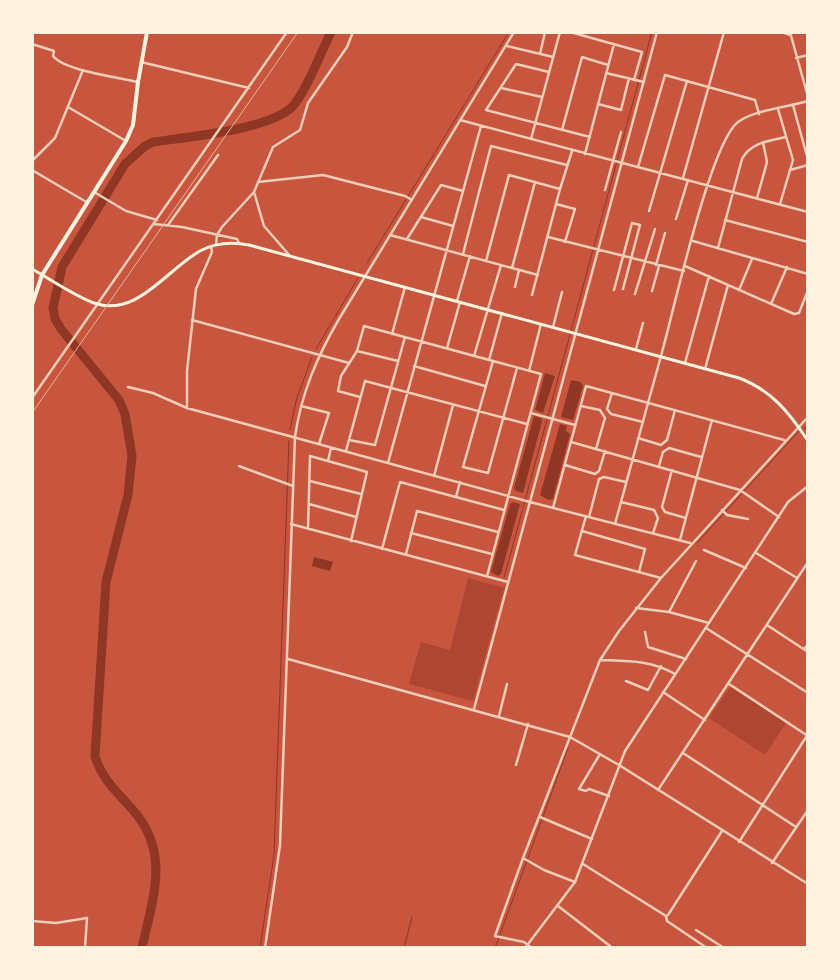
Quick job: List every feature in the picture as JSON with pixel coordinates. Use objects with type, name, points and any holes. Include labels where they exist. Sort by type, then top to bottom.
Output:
[{"type":"main road","points":[[32,305],[43,276],[126,142],[133,125],[147,32]]},
{"type":"main road","points":[[32,269],[99,304],[120,304],[140,297],[194,254],[216,245],[239,243],[739,378],[762,388],[784,407],[808,441]]},
{"type":"street","points":[[32,398],[287,32]]},
{"type":"street","points":[[216,245],[217,235],[254,192],[273,147],[300,130],[308,103],[347,47],[353,32]]},
{"type":"street","points":[[265,948],[279,858],[295,438],[301,406],[318,355],[514,32]]},
{"type":"street","points":[[540,54],[545,32]]},
{"type":"street","points":[[532,139],[560,32]]},
{"type":"street","points":[[570,32],[642,52],[634,80]]},
{"type":"street","points":[[474,709],[657,32]]},
{"type":"street","points":[[683,178],[724,32]]},
{"type":"street","points":[[615,524],[708,184],[722,145],[729,132],[739,122],[808,99],[790,34],[782,32]]},
{"type":"street","points":[[32,44],[54,51],[53,56],[57,61],[83,70],[138,82]]},
{"type":"street","points":[[585,154],[614,44]]},
{"type":"street","points":[[507,46],[553,58]]},
{"type":"street","points":[[796,58],[808,55]]},
{"type":"street","points":[[562,130],[582,57],[608,65]]},
{"type":"street","points":[[141,62],[249,88]]},
{"type":"street","points":[[549,72],[516,64],[486,110],[590,137]]},
{"type":"street","points":[[32,161],[55,138],[83,70]]},
{"type":"street","points":[[606,73],[644,82]]},
{"type":"street","points":[[638,167],[665,75],[755,100],[759,114]]},
{"type":"street","points":[[598,104],[621,110],[629,78]]},
{"type":"street","points":[[649,211],[687,81]]},
{"type":"street","points":[[501,88],[542,98]]},
{"type":"street","points":[[793,105],[808,160]]},
{"type":"street","points":[[68,107],[126,142]]},
{"type":"street","points":[[778,109],[793,160],[780,204]]},
{"type":"street","points":[[460,120],[572,151],[708,184],[808,212]]},
{"type":"street","points":[[388,462],[481,126]]},
{"type":"street","points":[[605,190],[621,132]]},
{"type":"street","points":[[718,248],[733,191],[747,150],[763,142],[786,137]]},
{"type":"street","points":[[757,198],[767,162],[763,142]]},
{"type":"street","points":[[463,254],[491,146],[567,165]]},
{"type":"street","points":[[532,295],[572,151]]},
{"type":"street","points":[[168,225],[218,155]]},
{"type":"street","points":[[790,170],[808,165]]},
{"type":"street","points":[[32,170],[88,202]]},
{"type":"street","points":[[258,182],[323,175],[406,196],[412,200]]},
{"type":"street","points":[[486,261],[509,175],[560,189]]},
{"type":"street","points":[[676,219],[689,179]]},
{"type":"street","points":[[512,268],[535,182]]},
{"type":"street","points":[[406,239],[441,185],[463,191]]},
{"type":"street","points":[[254,192],[264,226],[290,256]]},
{"type":"street","points":[[96,193],[126,211],[157,220]]},
{"type":"street","points":[[556,204],[575,209],[565,242]]},
{"type":"street","points":[[421,217],[454,226]]},
{"type":"street","points":[[725,220],[808,242]]},
{"type":"street","points":[[614,290],[632,222],[640,225],[623,290]]},
{"type":"street","points":[[154,224],[168,225],[237,239],[239,243]]},
{"type":"street","points":[[635,294],[655,230]]},
{"type":"street","points":[[652,291],[666,233]]},
{"type":"street","points":[[390,235],[538,275]]},
{"type":"street","points":[[548,237],[684,271]]},
{"type":"street","points":[[692,241],[808,274]]},
{"type":"street","points":[[187,408],[192,320],[196,289],[212,252],[212,247]]},
{"type":"street","points":[[447,348],[470,256]]},
{"type":"street","points":[[739,290],[752,259]]},
{"type":"street","points":[[474,356],[501,265]]},
{"type":"street","points":[[685,266],[797,314],[808,290]]},
{"type":"street","points":[[771,304],[787,267]]},
{"type":"street","points":[[514,287],[519,270]]},
{"type":"street","points":[[685,363],[709,276]]},
{"type":"street","points":[[705,369],[728,285]]},
{"type":"street","points":[[392,334],[405,287]]},
{"type":"street","points":[[553,327],[562,292]]},
{"type":"street","points":[[502,313],[463,467],[488,473],[517,368]]},
{"type":"street","points":[[192,320],[350,363]]},
{"type":"street","points":[[636,349],[643,322]]},
{"type":"street","points":[[529,371],[542,324]]},
{"type":"street","points":[[360,398],[338,391],[341,376],[357,351],[364,326],[541,374],[487,576]]},
{"type":"street","points":[[349,440],[375,445],[405,336]]},
{"type":"street","points":[[357,351],[398,361]]},
{"type":"street","points":[[414,366],[485,386]]},
{"type":"street","points":[[346,452],[365,381],[528,424]]},
{"type":"street","points":[[128,386],[153,393],[187,408],[530,502],[690,543]]},
{"type":"street","points":[[553,508],[586,386],[784,440]]},
{"type":"street","points":[[612,393],[607,409],[611,414],[643,422]]},
{"type":"street","points":[[434,476],[454,405]]},
{"type":"street","points":[[301,406],[329,413],[319,444]]},
{"type":"street","points":[[581,406],[600,410],[605,418],[596,449]]},
{"type":"street","points":[[638,438],[661,445],[668,440],[675,410]]},
{"type":"street","points":[[531,413],[575,425]]},
{"type":"street","points":[[532,948],[495,936],[523,858],[600,660],[636,608],[690,543],[784,440],[808,417]]},
{"type":"street","points":[[680,540],[712,420]]},
{"type":"street","points":[[571,442],[740,490],[779,517]]},
{"type":"street","points":[[328,461],[332,448]]},
{"type":"street","points":[[659,466],[663,452],[669,448],[702,458]]},
{"type":"street","points":[[565,465],[595,474],[599,471],[605,451]]},
{"type":"street","points":[[308,529],[310,456],[367,472],[351,541]]},
{"type":"street","points":[[239,466],[293,486]]},
{"type":"street","points":[[672,470],[662,506],[664,512],[686,518]]},
{"type":"street","points":[[626,482],[604,477],[599,479],[576,554],[661,578]]},
{"type":"street","points":[[310,481],[362,494]]},
{"type":"street","points":[[382,549],[400,482],[504,510]]},
{"type":"street","points":[[456,497],[460,482]]},
{"type":"street","points":[[527,946],[576,882],[609,796],[619,764],[663,692],[779,517],[793,497],[808,486]]},
{"type":"street","points":[[621,502],[654,510],[658,518],[653,534]]},
{"type":"street","points":[[309,504],[356,518]]},
{"type":"street","points":[[722,510],[727,515],[748,519]]},
{"type":"street","points":[[406,555],[417,511],[498,532]]},
{"type":"street","points":[[291,524],[508,582]]},
{"type":"street","points":[[582,531],[645,548],[639,572]]},
{"type":"street","points":[[411,533],[492,554]]},
{"type":"street","points":[[704,550],[746,568]]},
{"type":"street","points":[[756,553],[797,578]]},
{"type":"street","points":[[669,612],[696,561]]},
{"type":"street","points":[[658,790],[808,562]]},
{"type":"street","points":[[636,608],[669,612],[709,623]]},
{"type":"street","points":[[767,625],[806,650],[808,644]]},
{"type":"street","points":[[706,628],[808,693]]},
{"type":"street","points":[[645,632],[648,647],[686,658]]},
{"type":"street","points":[[288,658],[570,737],[619,764],[772,863],[808,884]]},
{"type":"street","points":[[600,660],[646,662],[661,666],[675,674]]},
{"type":"street","points":[[626,681],[648,690],[661,666]]},
{"type":"street","points":[[499,716],[507,684]]},
{"type":"street","points":[[729,684],[807,735],[739,842]]},
{"type":"street","points":[[663,692],[705,720]]},
{"type":"street","points":[[516,765],[528,724]]},
{"type":"street","points":[[683,753],[796,827]]},
{"type":"street","points":[[600,754],[579,789],[586,791],[589,789],[609,796]]},
{"type":"street","points":[[772,863],[808,810]]},
{"type":"street","points":[[540,817],[592,840]]},
{"type":"street","points":[[666,916],[722,831]]},
{"type":"street","points":[[523,858],[544,870],[576,882]]},
{"type":"street","points":[[583,864],[666,916],[667,921],[707,948],[713,941]]},
{"type":"street","points":[[558,906],[610,946],[609,948]]},
{"type":"street","points":[[32,922],[56,923],[87,918],[85,948]]},
{"type":"street","points":[[696,930],[724,948]]},
{"type":"shaded area","points":[[545,373],[555,376],[543,413],[535,410]]},
{"type":"shaded area","points":[[571,380],[581,382],[583,386],[573,420],[561,417]]},
{"type":"shaded area","points":[[534,416],[541,418],[542,421],[523,493],[516,491],[514,488]]},
{"type":"shaded area","points":[[560,424],[567,426],[566,431],[570,434],[553,499],[549,500],[540,495]]},
{"type":"shaded area","points":[[513,502],[520,504],[501,574],[498,576],[491,572],[510,504]]},
{"type":"shaded area","points":[[314,557],[333,562],[330,571],[312,566]]},
{"type":"shaded area","points":[[468,578],[504,588],[473,701],[409,684],[421,642],[450,650]]},
{"type":"shaded area","points":[[730,687],[786,723],[765,755],[709,718]]},
{"type":"waterway","points":[[142,948],[151,911],[156,876],[152,842],[144,825],[105,778],[95,756],[106,582],[128,495],[132,456],[125,414],[119,400],[61,329],[55,319],[53,308],[62,267],[125,164],[145,146],[153,142],[206,135],[246,127],[281,115],[292,107],[303,92],[331,32]]},
{"type":"waterway","points":[[367,263],[509,32]]},
{"type":"waterway","points":[[504,578],[652,32]]},
{"type":"waterway","points":[[316,349],[358,278]]},
{"type":"waterway","points":[[290,430],[296,401],[312,357]]},
{"type":"waterway","points":[[803,429],[808,427]]},
{"type":"waterway","points":[[697,543],[799,431]]},
{"type":"waterway","points":[[260,948],[274,855],[289,441]]},
{"type":"waterway","points":[[495,948],[568,748]]},
{"type":"waterway","points":[[404,948],[412,917]]},
{"type":"railway","points":[[32,413],[298,32]]}]
